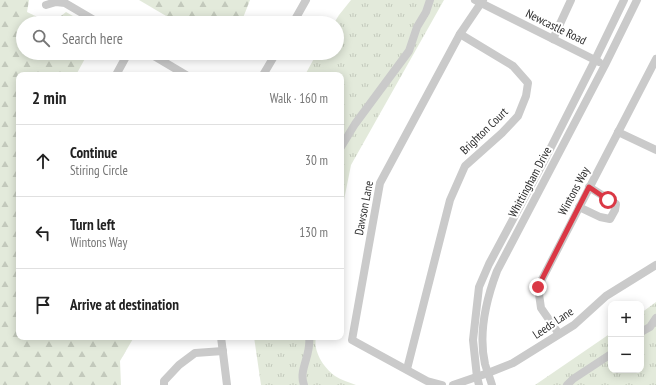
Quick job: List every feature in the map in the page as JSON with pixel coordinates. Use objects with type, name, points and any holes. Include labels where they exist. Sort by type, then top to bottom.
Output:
[{"type":"street","points":[[297,16],[306,0]]},
{"type":"street","points":[[344,142],[355,124],[409,51],[417,27],[426,12],[430,0]]},
{"type":"street","points":[[553,39],[571,0]]},
{"type":"street","name":"Whittingham Drive","points":[[478,381],[474,340],[479,287],[499,244],[544,161],[624,0]]},
{"type":"street","name":"Whittingham Drive","points":[[492,385],[484,357],[483,326],[488,293],[497,271],[605,65],[637,0]]},
{"type":"street","name":"Newcastle Road","points":[[479,1],[605,65]]},
{"type":"street","name":"Dawson Lane","points":[[442,385],[427,381],[352,340],[380,183],[479,1]]},
{"type":"street","points":[[46,5],[56,2],[65,3],[87,16]]},
{"type":"street","name":"Brighton Court","points":[[407,369],[450,200],[465,166],[502,133],[518,116],[526,96],[528,83],[513,66],[460,34]]},
{"type":"street","name":"Wintons Way","points":[[559,334],[541,308],[538,287],[656,59]]},
{"type":"street","points":[[118,72],[124,60]]},
{"type":"street","points":[[161,60],[181,72]]},
{"type":"street","points":[[265,72],[272,60]]},
{"type":"street","points":[[618,132],[656,150]]},
{"type":"street","points":[[579,207],[600,217],[610,219],[615,210],[616,204],[589,187]]},
{"type":"street","name":"Leeds Lane","points":[[478,381],[488,373],[513,363],[574,325],[606,296],[656,265]]},
{"type":"street","points":[[644,330],[650,327],[656,318]]},
{"type":"street","points":[[221,340],[227,385]]},
{"type":"street","points":[[304,385],[302,380],[304,364],[310,348],[309,340]]},
{"type":"street","points":[[164,385],[164,381],[179,365],[196,353],[223,351]]},
{"type":"street","points":[[567,385],[577,376],[608,356]]},
{"type":"street","points":[[453,385],[478,381]]},
{"type":"green space","points":[[0,0],[29,0],[27,12],[35,16],[16,16],[16,60],[84,60],[78,72],[16,72],[16,340],[132,340],[120,361],[121,385],[0,385]]},
{"type":"green space","points":[[139,0],[250,0],[244,16],[166,16]]},
{"type":"green space","points":[[351,0],[444,0],[351,165],[344,200],[344,72],[307,72],[313,60],[344,60],[344,16],[339,15]]},
{"type":"green space","points":[[66,12],[73,16],[61,16]]},
{"type":"green space","points":[[656,302],[656,385],[535,385],[608,335],[608,373],[644,373],[644,311]]},
{"type":"green space","points":[[254,340],[315,340],[316,348],[320,358],[327,368],[342,380],[356,385],[261,385]]},
{"type":"route","points":[[538,287],[589,187],[608,200]]}]
